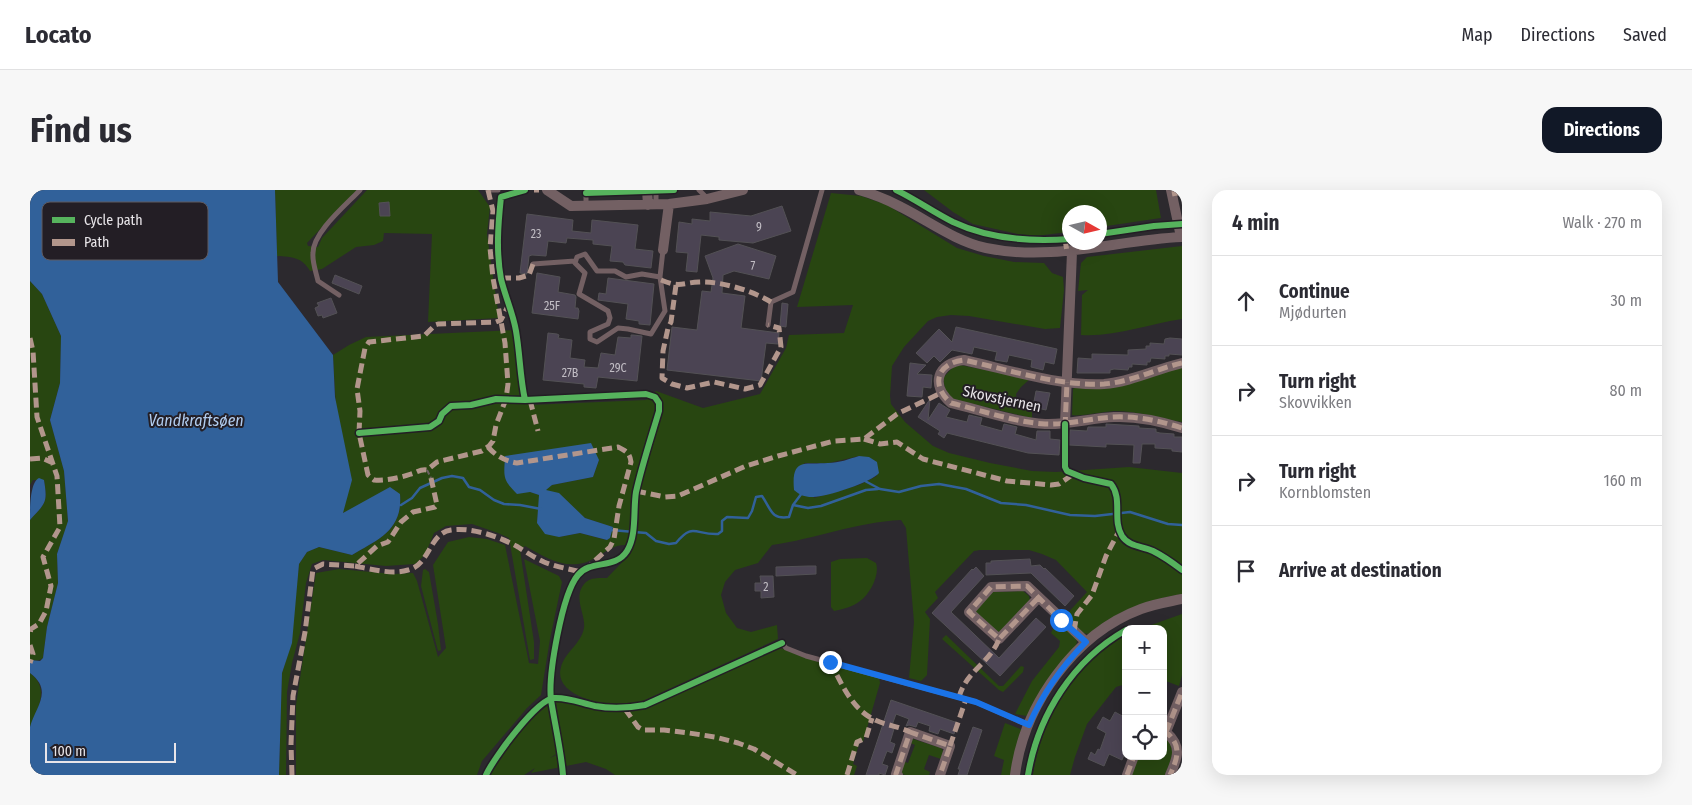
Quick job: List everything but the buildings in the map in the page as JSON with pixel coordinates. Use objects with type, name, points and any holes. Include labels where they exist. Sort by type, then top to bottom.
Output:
[{"type":"street","points":[[547,190],[571,206],[669,204],[743,190]]},
{"type":"street","points":[[647,190],[652,205]]},
{"type":"street","points":[[859,190],[873,192],[948,234],[985,248],[1028,253],[1072,252],[1146,240],[1181,237],[1171,190]]},
{"type":"street","points":[[663,250],[669,204]]},
{"type":"street","points":[[1065,424],[1072,252]]},
{"type":"street","name":"Skovstjernen","points":[[1182,363],[1138,377],[1105,384],[1067,382],[964,360],[948,364],[941,371],[939,380],[941,392],[951,403],[1027,421],[1043,424],[1065,424],[1114,417],[1149,419],[1182,428]]},
{"type":"street","points":[[1038,598],[999,638],[970,612],[991,587],[1027,586],[1086,642]]},
{"type":"street","points":[[1015,775],[1021,745],[1029,725],[1053,680],[1086,642],[1110,624],[1139,609],[1182,599]]},
{"type":"street","points":[[1167,727],[1182,692]]},
{"type":"street","points":[[898,775],[896,774],[910,732],[950,746],[940,775]]},
{"type":"street","points":[[1167,733],[1173,737],[1178,753],[1170,775]]},
{"type":"street","points":[[1127,775],[1133,760]]},
{"type":"lane","points":[[339,295],[318,280],[312,254],[314,244],[330,222],[360,190]]},
{"type":"lane","points":[[488,190],[498,190]]},
{"type":"lane","points":[[652,205],[656,190]]},
{"type":"lane","points":[[699,190],[707,198]]},
{"type":"lane","points":[[768,325],[772,302],[792,292],[822,190]]},
{"type":"lane","points":[[586,193],[586,206]]},
{"type":"lane","points":[[575,261],[585,274],[579,294],[608,311],[610,318],[608,324],[590,332],[590,339],[596,342],[618,328],[651,334],[665,312],[660,276],[663,250]]},
{"type":"lane","points":[[575,261],[577,256],[585,254],[597,271],[615,272],[626,277],[642,274],[660,276]]},
{"type":"lane","points":[[533,264],[575,261]]},
{"type":"lane","points":[[782,643],[786,648],[806,656],[976,702],[1029,725]]},
{"type":"path","points":[[427,470],[430,478]]},
{"type":"green space","points":[[275,190],[357,190],[307,243],[308,246],[318,247],[322,238],[367,190],[478,190],[490,207],[487,234],[499,318],[428,322],[432,234],[384,233],[383,241],[374,245],[356,247],[322,269],[310,271],[300,260],[292,257],[277,256]]},
{"type":"green space","points":[[924,190],[1156,190],[1161,218],[1107,226],[1107,205],[1062,205],[1062,233],[1035,236],[973,224],[953,212]]},
{"type":"green space","points":[[831,193],[861,196],[887,205],[957,248],[1014,262],[1044,263],[1052,273],[1063,277],[1064,290],[1060,328],[1045,329],[969,316],[951,315],[937,317],[928,321],[904,347],[892,366],[891,404],[905,422],[933,446],[949,453],[990,463],[1032,471],[1056,472],[1129,467],[1182,473],[1182,594],[1144,603],[1110,619],[1089,634],[1083,633],[1065,616],[1087,592],[1056,560],[1029,550],[974,551],[935,592],[938,598],[925,612],[930,619],[927,675],[921,681],[909,678],[914,622],[906,528],[901,520],[852,527],[772,545],[758,563],[735,570],[725,582],[721,595],[726,613],[737,628],[751,632],[777,625],[778,639],[643,700],[632,704],[611,704],[598,702],[574,693],[565,686],[561,678],[561,667],[580,639],[584,628],[579,600],[581,588],[585,583],[595,578],[607,578],[630,554],[625,545],[614,547],[587,562],[578,564],[560,563],[525,546],[520,550],[534,642],[534,659],[530,660],[509,538],[472,524],[446,526],[434,533],[425,555],[415,564],[386,566],[323,560],[312,564],[306,583],[300,633],[287,692],[286,775],[279,775],[282,673],[291,643],[299,564],[307,552],[319,547],[352,555],[387,532],[398,516],[400,506],[400,494],[342,513],[333,355],[366,337],[517,330],[524,383],[530,405],[646,400],[656,391],[703,408],[760,394],[786,348],[789,335],[844,333],[853,305],[797,307]],"holes":[[[859,456],[877,476],[859,485],[814,498],[804,463],[829,463]],[[599,460],[593,477],[552,485],[545,490],[585,518],[612,527],[610,538],[606,540],[580,533],[559,537],[537,523],[540,495],[530,492]]]},
{"type":"green space","points":[[1182,246],[1182,319],[1107,334],[1081,335],[1082,295],[1088,290],[1078,291],[1081,263],[1087,257]]},
{"type":"green space","points":[[30,281],[42,294],[61,336],[60,383],[50,420],[64,471],[68,522],[57,554],[58,583],[47,627],[43,658],[35,661],[30,660],[30,520],[44,503],[46,494],[44,480],[33,480],[30,485]]},
{"type":"green space","points":[[960,365],[1030,379],[1016,394],[1017,400],[1032,412],[1032,418],[953,399],[946,393],[943,378],[954,366]]},
{"type":"green space","points":[[1182,368],[1182,422],[1124,411],[1072,415],[1073,389],[1078,386]]},
{"type":"green space","points":[[469,537],[487,539],[505,545],[529,663],[538,664],[540,641],[524,559],[559,576],[562,582],[541,695],[527,708],[482,761],[477,775],[296,775],[296,705],[316,573],[339,569],[393,574],[413,573],[417,581],[438,657],[446,648],[433,565],[448,542]]},
{"type":"green space","points":[[867,558],[876,563],[877,568],[871,589],[857,603],[848,608],[834,611],[831,607],[831,562],[840,559]]},
{"type":"green space","points":[[425,569],[429,572],[438,624],[441,650],[438,651],[421,586],[423,570]]},
{"type":"green space","points":[[1023,591],[1029,596],[1030,600],[999,633],[975,613],[993,592]]},
{"type":"green space","points":[[1182,614],[1182,675],[1179,686],[1167,682],[1167,625],[1151,625]]},
{"type":"green space","points":[[1059,623],[1073,635],[1077,641],[1076,646],[1044,685],[1027,716],[1015,714],[1032,681],[1059,647],[1060,641],[1051,633]]},
{"type":"green space","points":[[946,635],[999,686],[1003,686],[1021,666],[1024,667],[1023,672],[1003,692],[942,639]]},
{"type":"green space","points":[[1122,637],[1122,685],[1116,687],[1087,724],[1070,775],[1033,775],[1044,734],[1064,694],[1092,659],[1108,645]]},
{"type":"green space","points":[[778,647],[801,656],[879,678],[880,683],[863,742],[860,741],[853,764],[857,766],[854,775],[615,775],[606,769],[586,762],[531,773],[535,768],[524,775],[488,775],[499,755],[514,736],[547,704],[550,705],[558,753],[550,758],[557,755],[558,760],[564,759],[553,700],[609,710],[644,707]]},
{"type":"green space","points":[[30,673],[40,685],[41,692],[39,706],[30,727]]},
{"type":"green space","points":[[1005,723],[1023,730],[1011,775],[1001,775],[1004,760],[994,756]]},
{"type":"green space","points":[[913,739],[941,748],[943,751],[941,759],[929,755],[924,769],[930,772],[929,775],[905,775],[900,773],[902,761],[908,763],[915,745],[908,742]]},
{"type":"green space","points":[[1168,741],[1171,745],[1172,754],[1165,775],[1131,775],[1137,760],[1167,760]]},
{"type":"water","name":"Vandkraftsøen","points":[[30,190],[275,190],[278,282],[333,355],[335,397],[352,480],[343,513],[390,487],[400,494],[398,516],[393,525],[380,538],[352,555],[319,547],[307,552],[299,564],[292,643],[282,673],[279,775],[30,775],[30,727],[42,693],[41,686],[30,673],[30,660],[40,661],[43,658],[47,627],[58,583],[57,554],[68,521],[64,471],[50,420],[60,383],[61,336],[42,294],[30,281]]},
{"type":"water","points":[[591,443],[599,460],[593,477],[552,485],[546,490],[559,493],[585,518],[613,527],[610,538],[607,540],[580,533],[559,537],[545,534],[537,523],[539,495],[530,492],[517,494],[512,489],[505,477],[505,456]]},
{"type":"water","points":[[859,456],[869,457],[877,462],[879,473],[875,477],[847,489],[818,497],[807,497],[794,490],[797,467],[806,464],[844,461]]},
{"type":"water","points":[[39,478],[44,480],[45,499],[42,506],[30,520],[32,490],[36,480]]},
{"type":"waterway","points":[[401,505],[412,498],[420,488],[442,478],[452,476],[463,478],[469,487],[480,490],[494,500],[504,504],[541,509]]},
{"type":"waterway","points":[[865,481],[880,489],[899,492],[921,486],[939,484],[966,489],[1001,503],[1026,505],[1070,515],[1095,516],[1130,512],[1168,524],[1182,525]]},
{"type":"waterway","points":[[793,505],[808,508],[821,506],[866,490],[878,489]]},
{"type":"waterway","points":[[611,530],[646,533],[656,541],[669,544],[676,543],[686,533],[691,531],[718,534],[722,531],[722,521],[727,517],[748,518],[756,497],[762,496],[772,512],[778,517],[789,517],[793,505],[802,493]]},
{"type":"marked path","points":[[488,190],[493,211],[490,248],[493,278],[505,343],[508,384],[506,399],[496,425],[493,441],[482,451],[437,462],[427,470],[392,479],[374,480],[368,475],[359,433],[360,411],[357,389],[365,348],[369,342],[424,336],[438,324],[496,322],[501,320],[509,304]]},
{"type":"marked path","points":[[534,190],[539,190]]},
{"type":"marked path","points":[[1172,194],[1182,192]]},
{"type":"marked path","points":[[501,278],[519,278],[529,275],[533,264]]},
{"type":"marked path","points":[[661,280],[677,284],[708,282],[727,285],[771,302]]},
{"type":"marked path","points":[[676,285],[671,322],[663,351],[662,378],[672,384],[687,388],[714,382],[745,389],[760,385],[781,347],[779,328],[768,325]]},
{"type":"marked path","points":[[30,338],[33,351],[37,417],[57,476],[60,527],[43,557],[51,586],[46,611],[39,624],[31,629],[30,634]]},
{"type":"marked path","points":[[1182,363],[1124,381],[1086,384],[1051,380],[964,360],[948,365],[942,370],[939,382],[940,389],[951,403],[1021,421],[1054,424],[1131,417],[1182,428]]},
{"type":"marked path","points":[[1065,427],[1067,382]]},
{"type":"marked path","points":[[636,491],[665,497],[678,496],[746,466],[778,456],[834,441],[864,439],[897,414],[941,393]]},
{"type":"marked path","points":[[530,400],[538,431]]},
{"type":"marked path","points":[[864,439],[880,444],[897,442],[923,459],[1007,481],[1051,485],[1059,484],[1072,475]]},
{"type":"marked path","points":[[488,447],[501,458],[517,463],[618,447],[630,456],[631,462],[619,506],[614,539],[610,547],[591,564]]},
{"type":"marked path","points":[[30,459],[42,458],[53,463]]},
{"type":"marked path","points":[[292,775],[293,696],[305,632],[313,569],[323,564],[355,566],[377,546],[388,542],[401,522],[413,512],[435,507],[437,505],[431,478]]},
{"type":"marked path","points":[[355,566],[388,572],[408,570],[421,562],[438,537],[444,532],[459,529],[477,531],[494,536],[511,543],[544,562],[581,572]]},
{"type":"marked path","points":[[1074,631],[1077,614],[1092,595],[1106,556],[1119,531]]},
{"type":"marked path","points":[[1038,598],[999,639],[969,612],[991,587],[1027,586],[1061,620]]},
{"type":"marked path","points":[[959,697],[967,680],[990,654],[999,639]]},
{"type":"marked path","points":[[30,645],[33,654],[30,663]]},
{"type":"marked path","points":[[830,662],[847,694],[865,714],[877,721],[910,732]]},
{"type":"marked path","points":[[1167,730],[1182,692]]},
{"type":"marked path","points":[[950,746],[966,699]]},
{"type":"marked path","points":[[625,709],[638,727],[643,730],[689,733],[738,743],[754,749],[797,775]]},
{"type":"marked path","points":[[847,775],[857,742],[866,738],[872,718]]},
{"type":"marked path","points":[[898,775],[896,774],[910,732],[950,746],[940,775]]},
{"type":"marked path","points":[[1167,733],[1174,742],[1177,752],[1170,775]]},
{"type":"marked path","points":[[1127,775],[1133,760]]},
{"type":"cycle path","points":[[525,190],[501,197],[498,258],[501,279],[516,331],[525,400]]},
{"type":"cycle path","points":[[586,193],[674,190]]},
{"type":"cycle path","points":[[896,190],[967,228],[1010,238],[1062,239]]},
{"type":"cycle path","points":[[1107,233],[1182,224]]},
{"type":"cycle path","points":[[359,433],[430,427],[439,421],[442,414],[451,406],[471,405],[496,399],[525,400],[646,394],[655,397],[659,403],[659,411],[636,492],[630,545],[622,557],[616,561],[589,567],[578,575],[567,599],[557,635],[551,700],[563,775]]},
{"type":"cycle path","points":[[1065,424],[1065,467],[1067,471],[1084,478],[1111,484],[1115,490],[1119,530],[1125,540],[1157,553],[1182,570]]},
{"type":"cycle path","points":[[1028,775],[1040,731],[1061,691],[1074,673],[1090,657],[1107,642],[1122,633]]},
{"type":"cycle path","points":[[486,775],[497,756],[516,731],[546,701],[554,698],[564,698],[595,706],[614,708],[645,705],[782,643]]},
{"type":"route","points":[[830,662],[976,702],[1029,725],[1053,680],[1086,642],[1061,620]]}]
